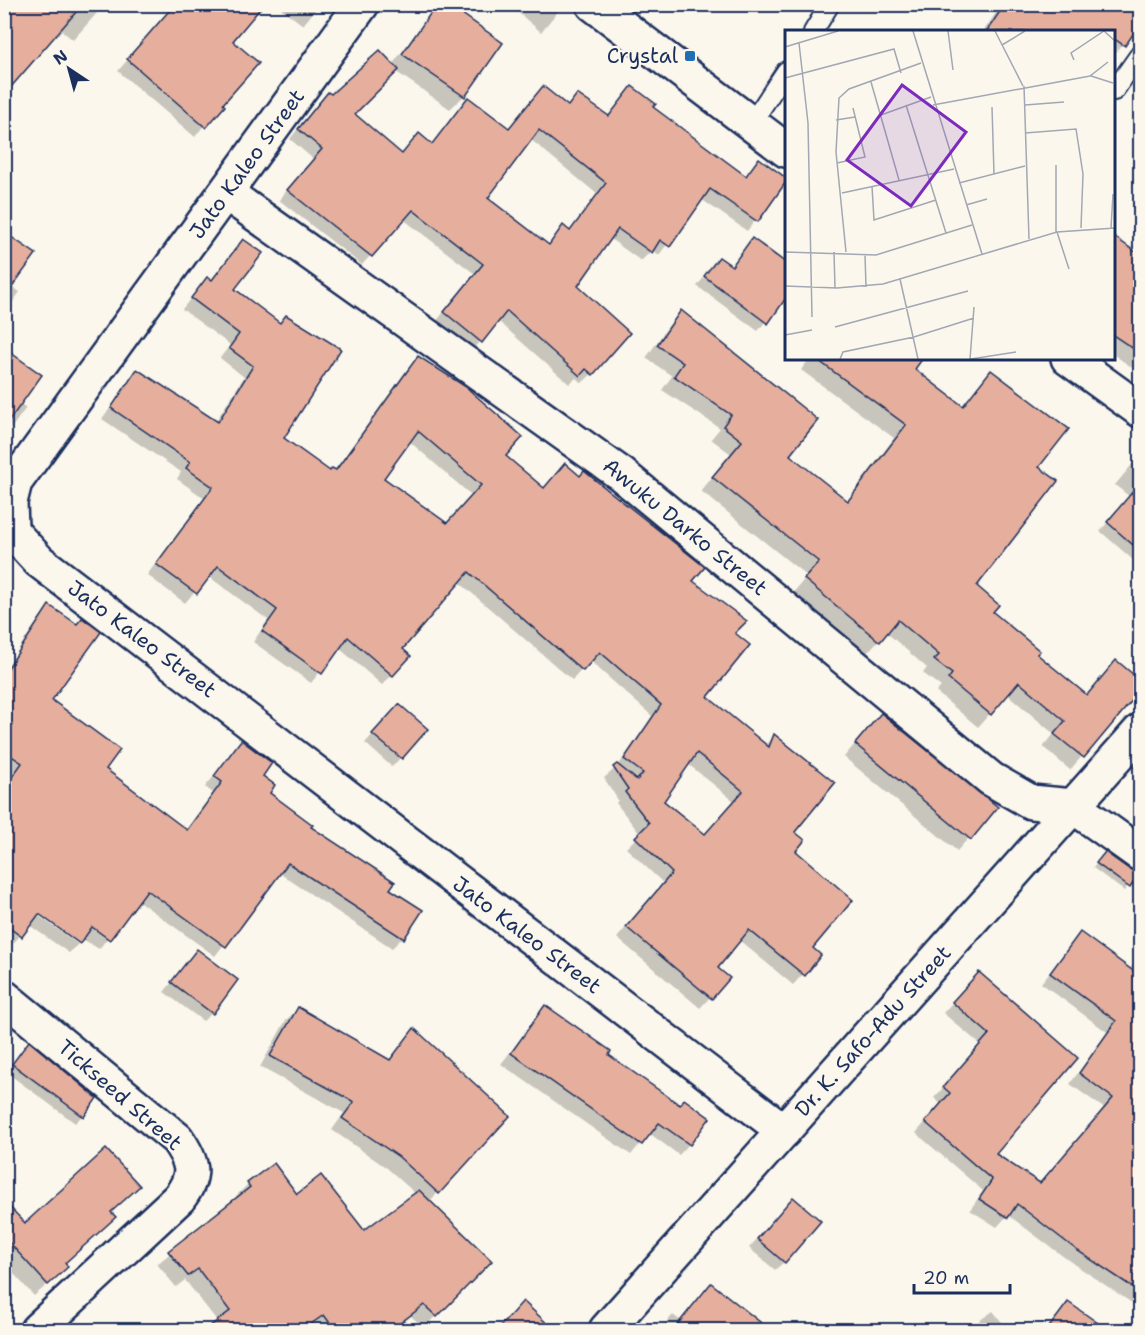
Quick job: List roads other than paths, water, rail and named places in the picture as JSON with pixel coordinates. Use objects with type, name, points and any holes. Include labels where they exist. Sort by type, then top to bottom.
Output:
[{"type":"street","name":"Jato Kaleo Street","points":[[362,4],[15,482],[8,525],[39,561],[784,1131]]},
{"type":"street","points":[[593,4],[785,149]]},
{"type":"street","name":"Awuku Darko Street","points":[[226,193],[621,474],[991,779],[1031,802],[1073,806]]},
{"type":"street","points":[[1071,360],[1140,410]]},
{"type":"street","name":"Dr. K. Safo-Adu Street","points":[[606,1330],[1140,731]]},
{"type":"street","points":[[1073,806],[1140,854]]},
{"type":"street","name":"Tickseed Street","points":[[4,997],[177,1139],[188,1154],[192,1169],[189,1184],[179,1198],[37,1330]]},
{"type":"lane","points":[[814,30],[830,4]]},
{"type":"lane","points":[[1115,89],[1140,54]]},
{"type":"lane","points":[[752,124],[785,73]]},
{"type":"place","name":"Crystal","points":[[690,56]]}]
